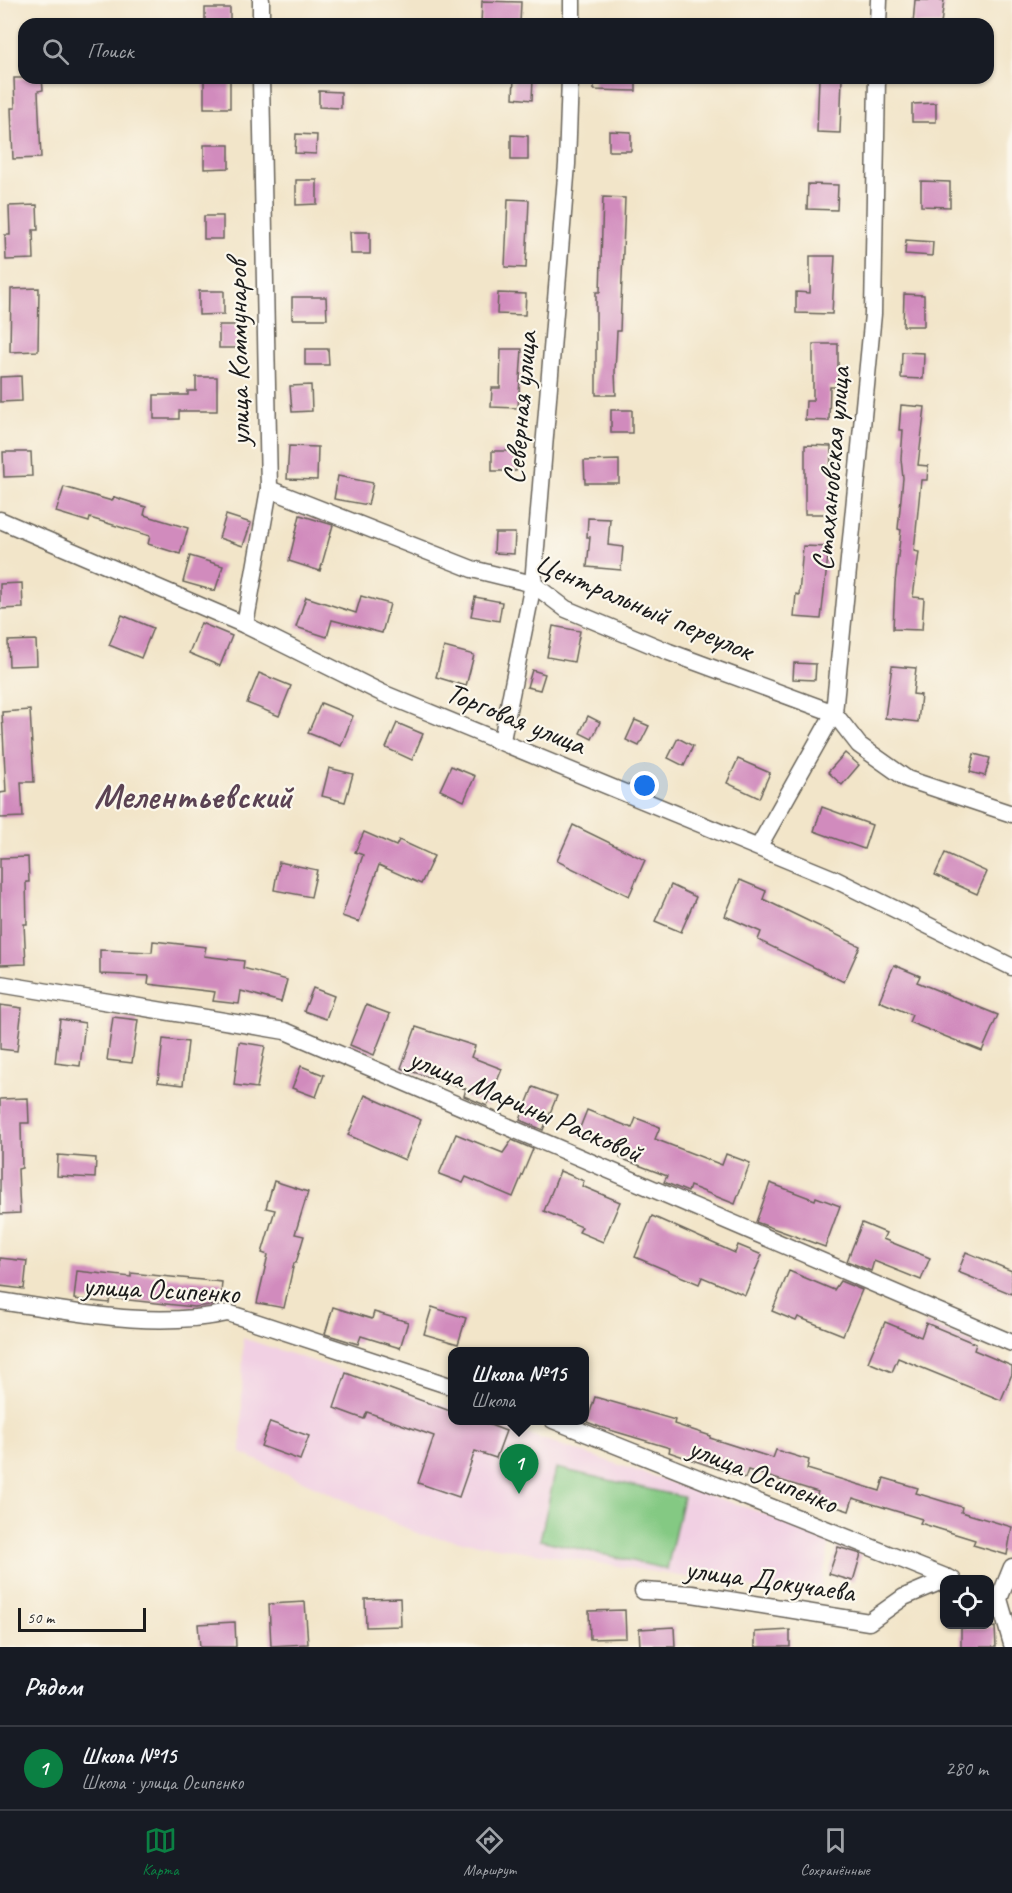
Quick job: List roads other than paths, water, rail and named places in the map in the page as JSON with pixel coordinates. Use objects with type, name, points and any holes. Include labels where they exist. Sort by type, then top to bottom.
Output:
[{"type":"street","points":[[261,0],[261,18]]},
{"type":"street","points":[[572,0],[572,18]]},
{"type":"street","points":[[878,18],[879,0]]},
{"type":"street","name":"улица Коммунаров","points":[[245,625],[269,489],[261,84]]},
{"type":"street","name":"Северная улица","points":[[502,740],[532,584],[567,164],[570,84]]},
{"type":"street","name":"Стахановская улица","points":[[759,846],[834,713],[873,314],[877,84]]},
{"type":"street","name":"Центральный переулок","points":[[269,489],[472,569],[532,584],[566,609],[669,652],[834,713]]},
{"type":"street","name":"Торговая улица","points":[[0,520],[245,625],[382,693],[502,740],[834,879],[1012,967]]},
{"type":"street","points":[[834,713],[859,745],[907,779],[1012,814]]},
{"type":"street","name":"улица Марины Расковой","points":[[0,984],[285,1030],[1012,1343]]},
{"type":"street","name":"улица Осипенко","points":[[0,1301],[141,1321],[195,1320],[228,1313],[448,1385]]},
{"type":"street","name":"улица Осипенко","points":[[566,1425],[941,1575]]},
{"type":"street","points":[[1012,1567],[1000,1598],[1012,1644]]},
{"type":"street","name":"улица Докучаева","points":[[643,1591],[692,1594],[869,1622],[904,1597],[940,1583]]},
{"type":"place","name":"Школа №15","points":[[519,1494]]},
{"type":"district","name":"Мелентьевский","points":[[193,796]]}]
